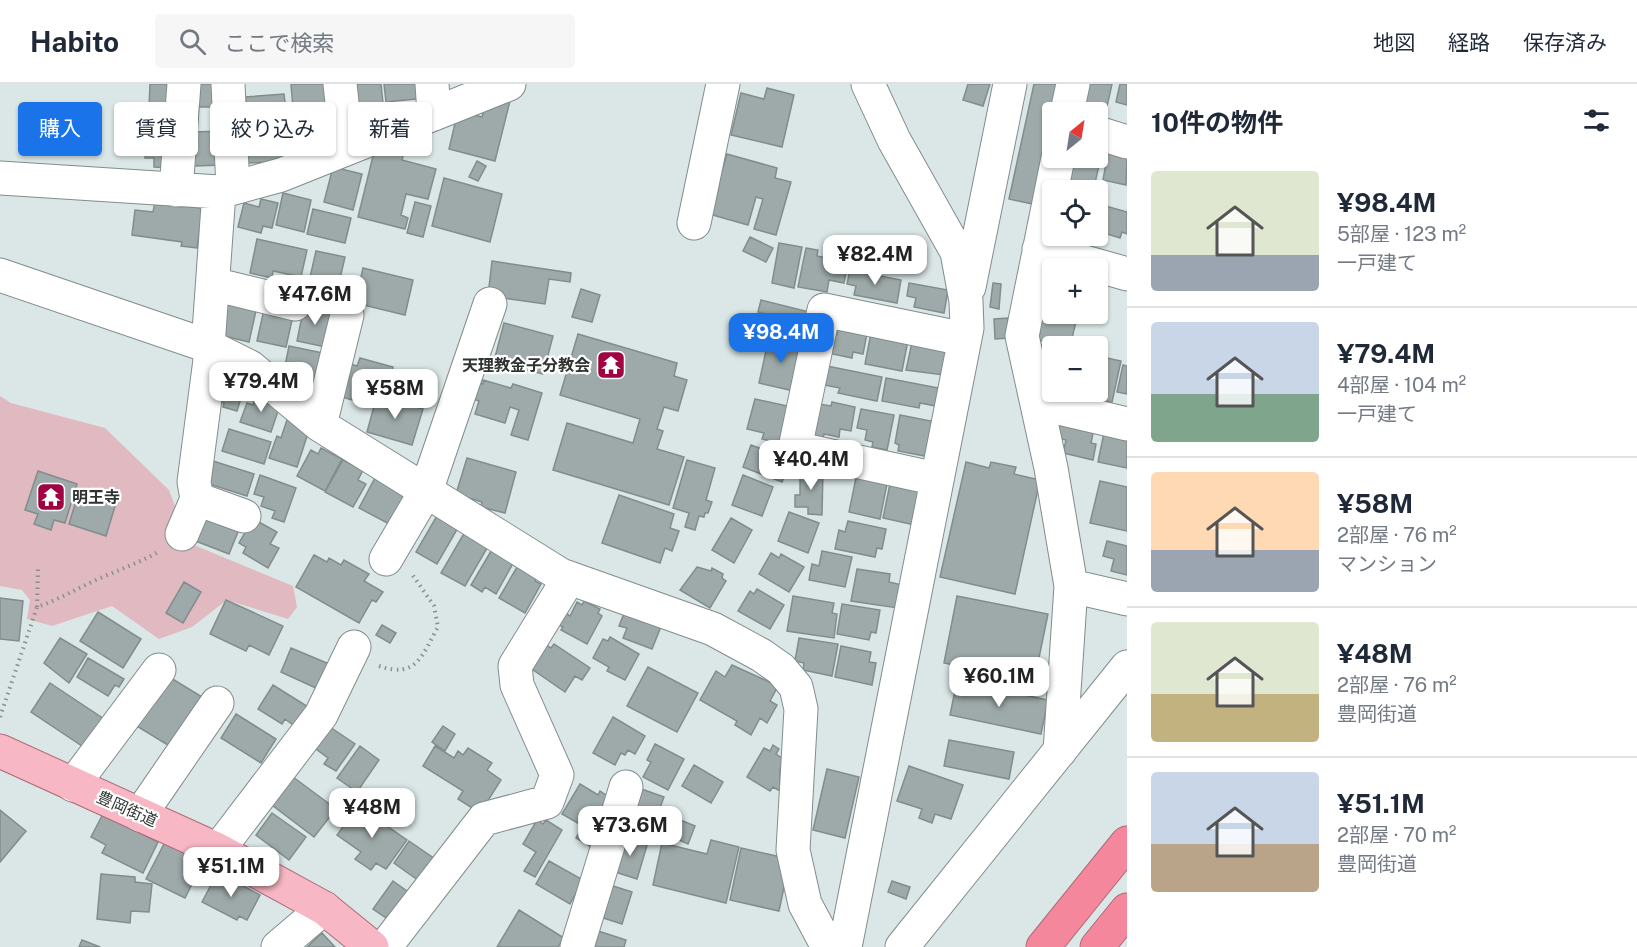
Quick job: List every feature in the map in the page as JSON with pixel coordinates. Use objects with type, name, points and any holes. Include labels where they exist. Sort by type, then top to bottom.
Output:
[{"type":"highway","points":[[1043,947],[1127,843]]},
{"type":"highway","points":[[1097,947],[1127,910]]},
{"type":"main road","name":"豊岡街道","points":[[0,751],[218,850],[324,908],[372,947]]},
{"type":"street","points":[[176,190],[184,84]]},
{"type":"street","points":[[182,534],[197,499],[194,482],[210,360],[208,346],[213,284],[226,190],[228,84]]},
{"type":"street","points":[[340,84],[347,148]]},
{"type":"street","points":[[0,178],[176,190],[226,190],[281,175],[347,148],[433,99],[509,84]]},
{"type":"street","points":[[694,223],[723,84]]},
{"type":"street","points":[[868,84],[894,140],[957,252],[966,301]]},
{"type":"street","points":[[845,947],[964,339],[966,301],[1010,84]]},
{"type":"street","points":[[1069,102],[1072,84]]},
{"type":"street","points":[[1108,136],[1127,142]]},
{"type":"street","points":[[1056,168],[1022,336],[1052,468],[1071,586],[1060,751]]},
{"type":"street","points":[[1039,249],[1127,274]]},
{"type":"street","points":[[0,274],[208,346],[250,368],[320,425],[570,578],[713,629],[781,669],[796,687],[801,709],[793,850],[805,904],[828,947]]},
{"type":"street","points":[[213,284],[295,304]]},
{"type":"street","points":[[389,555],[426,491],[490,304]]},
{"type":"street","points":[[937,479],[795,448],[824,310],[964,339]]},
{"type":"street","points":[[320,425],[347,315]]},
{"type":"street","points":[[1037,403],[1127,424]]},
{"type":"street","points":[[197,499],[244,516]]},
{"type":"street","points":[[385,947],[484,819],[547,802],[557,775],[517,685],[515,666],[570,578]]},
{"type":"street","points":[[1071,586],[1127,598]]},
{"type":"street","points":[[218,850],[321,715],[352,651]]},
{"type":"street","points":[[902,947],[1127,667]]},
{"type":"street","points":[[73,785],[159,670]]},
{"type":"street","points":[[140,815],[217,704]]},
{"type":"street","points":[[578,947],[626,787]]},
{"type":"street","points":[[278,947],[324,908]]},
{"type":"path","points":[[37,607],[58,600],[95,580],[132,567],[163,550],[182,534]]},
{"type":"path","points":[[352,651],[387,668],[399,670],[411,668],[418,663],[438,627],[434,606],[421,585],[389,555]]},
{"type":"path","points":[[0,717],[37,607],[38,568]]},
{"type":"shaded area","points":[[0,396],[11,403],[105,428],[169,490],[189,543],[293,586],[297,607],[288,619],[227,600],[192,627],[159,639],[112,606],[52,626],[27,619],[30,600],[22,590],[0,586]]},
{"type":"building","points":[[150,84],[176,84],[176,102],[149,102]]},
{"type":"building","points":[[193,84],[223,84],[223,102],[210,102],[210,107],[198,107],[198,102],[193,102]]},
{"type":"building","points":[[291,84],[332,84],[334,102],[292,102]]},
{"type":"building","points":[[351,84],[381,84],[383,102],[353,102]]},
{"type":"building","points":[[384,84],[425,84],[426,98],[386,102]]},
{"type":"building","points":[[968,84],[990,84],[983,106],[963,100]]},
{"type":"building","points":[[1034,84],[1064,84],[1057,102],[1042,102],[1042,168],[1045,168],[1037,205],[1009,199]]},
{"type":"building","points":[[1088,84],[1112,84],[1108,102],[1085,102]]},
{"type":"building","points":[[1120,84],[1127,84],[1127,105],[1116,102]]},
{"type":"building","points":[[767,88],[794,95],[782,147],[731,135],[741,93],[764,99]]},
{"type":"building","points":[[513,89],[495,161],[449,149],[458,111],[482,117],[487,98]]},
{"type":"building","points":[[284,94],[285,102],[246,102],[245,97]]},
{"type":"building","points":[[336,121],[339,142],[336,142]]},
{"type":"building","points":[[210,131],[210,156],[223,156],[223,165],[194,166],[194,156],[198,156],[198,132]]},
{"type":"building","points":[[1108,152],[1127,156],[1126,185],[1103,180],[1105,168],[1108,168]]},
{"type":"building","points":[[727,154],[777,168],[775,178],[791,182],[776,235],[754,229],[763,199],[756,197],[748,225],[709,214]]},
{"type":"building","points":[[145,156],[171,156],[171,168],[154,167],[154,158],[145,158]]},
{"type":"building","points":[[247,156],[288,156],[288,162],[247,163]]},
{"type":"building","points":[[373,156],[403,156],[402,160],[436,169],[428,199],[406,194],[401,215],[408,218],[405,229],[358,217]]},
{"type":"building","points":[[477,161],[486,166],[478,181],[469,177]]},
{"type":"building","points":[[333,167],[362,174],[353,210],[324,202]]},
{"type":"building","points":[[1071,168],[1098,168],[1096,180],[1069,180]]},
{"type":"building","points":[[444,178],[502,194],[490,242],[432,226]]},
{"type":"building","points":[[283,193],[311,200],[304,232],[276,225]]},
{"type":"building","points":[[261,199],[278,203],[272,228],[263,226],[261,233],[238,227],[244,203],[259,207]]},
{"type":"building","points":[[155,202],[208,209],[206,228],[200,227],[197,248],[181,246],[182,242],[132,235],[135,210],[153,212]]},
{"type":"building","points":[[415,202],[431,206],[423,237],[407,233]]},
{"type":"building","points":[[1108,207],[1127,212],[1127,234],[1122,232],[1120,238],[1108,234]]},
{"type":"building","points":[[313,209],[351,218],[345,243],[307,234]]},
{"type":"building","points":[[750,237],[773,248],[766,262],[743,251]]},
{"type":"building","points":[[257,239],[307,250],[301,277],[273,271],[272,278],[250,273]]},
{"type":"building","points":[[779,243],[802,247],[794,288],[772,283]]},
{"type":"building","points":[[806,248],[818,250],[817,256],[848,262],[844,283],[829,280],[827,292],[798,287]]},
{"type":"building","points":[[316,251],[345,257],[337,292],[308,286]]},
{"type":"building","points":[[492,261],[571,273],[570,282],[549,279],[545,304],[488,296]]},
{"type":"building","points":[[363,268],[413,280],[405,315],[355,303]]},
{"type":"building","points":[[850,270],[901,280],[897,303],[854,295],[856,286],[847,284]]},
{"type":"building","points":[[909,283],[948,290],[944,313],[914,307],[916,298],[907,296]]},
{"type":"building","points":[[993,283],[1001,284],[999,309],[990,307]]},
{"type":"building","points":[[581,289],[600,295],[592,322],[572,317]]},
{"type":"building","points":[[228,300],[257,306],[249,342],[220,335]]},
{"type":"building","points":[[761,300],[813,313],[807,339],[779,332],[782,318],[758,312]]},
{"type":"building","points":[[1042,304],[1042,324],[1076,324],[1072,336],[1042,336],[1042,341],[1038,340],[1040,333],[1036,331]]},
{"type":"building","points":[[265,305],[294,311],[286,347],[257,341]]},
{"type":"building","points":[[304,306],[334,312],[326,347],[297,341]]},
{"type":"building","points":[[1008,318],[1009,338],[995,339],[994,319]]},
{"type":"building","points":[[839,322],[868,328],[863,354],[853,352],[852,358],[828,353],[832,334],[837,335]]},
{"type":"building","points":[[504,323],[553,336],[543,374],[494,361]]},
{"type":"building","points":[[872,328],[909,335],[902,371],[865,364]]},
{"type":"building","points":[[578,334],[677,363],[674,376],[687,380],[678,411],[664,407],[657,429],[663,431],[657,449],[684,457],[669,505],[553,470],[567,423],[633,443],[640,419],[560,395]]},
{"type":"building","points":[[769,337],[799,344],[797,351],[803,352],[794,391],[759,383]]},
{"type":"building","points":[[913,338],[949,345],[944,375],[906,370]]},
{"type":"building","points":[[289,346],[328,354],[321,384],[283,376]]},
{"type":"building","points":[[360,358],[393,367],[385,394],[375,391],[371,405],[338,396],[347,363],[357,366]]},
{"type":"building","points":[[1108,358],[1121,361],[1112,402],[1108,401]]},
{"type":"building","points":[[1123,365],[1127,366],[1127,394],[1117,392]]},
{"type":"building","points":[[220,366],[248,376],[237,411],[223,407],[224,403],[214,400]]},
{"type":"building","points":[[827,366],[882,377],[877,401],[838,393],[840,388],[824,385]]},
{"type":"building","points":[[886,378],[944,389],[941,407],[920,403],[919,408],[882,401]]},
{"type":"building","points":[[483,380],[511,388],[513,384],[542,393],[528,440],[511,435],[519,410],[510,407],[505,423],[475,414],[479,401],[470,398],[475,382],[483,384]]},
{"type":"building","points":[[258,388],[279,408],[271,432],[240,422],[247,403],[253,405]]},
{"type":"building","points":[[377,395],[423,409],[412,445],[367,432]]},
{"type":"building","points":[[755,399],[792,407],[785,420],[779,443],[762,439],[764,433],[747,429]]},
{"type":"building","points":[[832,402],[855,407],[851,431],[840,429],[839,437],[824,434],[823,438],[813,436],[819,404],[831,406]]},
{"type":"building","points":[[861,409],[894,415],[887,450],[872,447],[873,442],[865,440],[867,430],[857,428]]},
{"type":"building","points":[[900,415],[936,422],[930,457],[898,451],[899,445],[895,443]]},
{"type":"building","points":[[287,420],[310,427],[297,467],[269,458],[277,436],[281,438]]},
{"type":"building","points":[[1061,420],[1094,428],[1091,443],[1096,444],[1093,460],[1063,453],[1066,440],[1057,438]]},
{"type":"building","points":[[1105,428],[1127,433],[1127,468],[1098,462]]},
{"type":"building","points":[[229,429],[271,442],[264,464],[222,451]]},
{"type":"building","points":[[751,445],[791,460],[782,482],[743,467]]},
{"type":"building","points":[[321,448],[342,459],[325,491],[297,476],[311,450],[318,454]]},
{"type":"building","points":[[467,458],[516,472],[505,513],[481,507],[482,502],[456,494]]},
{"type":"building","points":[[343,460],[363,470],[358,480],[366,484],[353,507],[325,492]]},
{"type":"building","points":[[687,460],[715,468],[706,500],[712,502],[708,513],[705,513],[704,517],[699,516],[695,530],[685,527],[689,513],[673,508]]},
{"type":"building","points":[[213,461],[254,474],[247,496],[206,483]]},
{"type":"building","points":[[966,462],[989,468],[991,462],[1016,467],[1014,474],[1040,480],[1015,594],[940,577]]},
{"type":"building","points":[[796,469],[823,470],[822,515],[808,514],[808,507],[795,507],[795,495],[800,495],[800,476],[796,476]]},
{"type":"building","name":"明王寺","points":[[38,471],[77,484],[65,523],[54,520],[51,530],[34,524],[38,514],[25,510]]},
{"type":"building","points":[[857,473],[888,479],[880,519],[849,512]]},
{"type":"building","points":[[260,475],[296,488],[284,522],[272,518],[275,511],[261,506],[264,497],[254,494]]},
{"type":"building","points":[[743,475],[773,487],[762,516],[732,505]]},
{"type":"building","points":[[375,478],[407,495],[391,525],[359,508]]},
{"type":"building","points":[[891,479],[924,486],[915,525],[883,518]]},
{"type":"building","points":[[1100,481],[1127,487],[1127,531],[1090,523]]},
{"type":"building","points":[[79,491],[116,503],[106,536],[69,524]]},
{"type":"building","points":[[619,495],[674,514],[670,528],[679,531],[672,551],[665,548],[660,563],[602,543]]},
{"type":"building","points":[[789,512],[819,523],[808,553],[778,541]]},
{"type":"building","points":[[204,513],[240,527],[229,554],[193,540]]},
{"type":"building","points":[[438,514],[459,526],[437,564],[416,552]]},
{"type":"building","points":[[731,518],[752,530],[734,563],[712,550]]},
{"type":"building","points":[[257,521],[277,532],[270,544],[279,548],[268,568],[243,553],[246,547],[239,543],[250,524]]},
{"type":"building","points":[[848,521],[886,529],[882,549],[877,548],[875,557],[835,549],[839,530],[845,532]]},
{"type":"building","points":[[466,530],[490,543],[465,586],[441,573]]},
{"type":"building","points":[[1107,541],[1127,546],[1127,575],[1111,571],[1114,559],[1103,556]]},
{"type":"building","points":[[494,546],[516,558],[496,594],[485,587],[482,592],[471,585]]},
{"type":"building","points":[[822,551],[852,557],[845,587],[809,580],[812,564],[819,566]]},
{"type":"building","points":[[771,553],[779,558],[781,554],[804,567],[789,592],[759,574]]},
{"type":"building","points":[[314,555],[327,562],[329,558],[341,565],[344,560],[369,574],[364,581],[383,592],[376,602],[372,600],[359,623],[296,587]]},
{"type":"building","points":[[520,562],[539,573],[535,581],[541,584],[525,613],[499,598]]},
{"type":"building","points":[[697,567],[711,571],[712,568],[723,574],[722,578],[726,581],[710,608],[680,590]]},
{"type":"building","points":[[857,569],[890,574],[889,582],[902,585],[898,608],[851,601]]},
{"type":"building","points":[[184,582],[201,592],[183,623],[166,613]]},
{"type":"building","points":[[757,589],[784,605],[770,629],[738,611],[750,591],[754,594]]},
{"type":"building","points":[[793,596],[834,603],[832,613],[837,614],[834,638],[787,631]]},
{"type":"building","points":[[957,596],[1048,614],[1034,682],[944,663]]},
{"type":"building","points":[[0,598],[23,601],[19,641],[0,639]]},
{"type":"building","points":[[226,600],[283,626],[269,655],[249,645],[246,651],[210,634]]},
{"type":"building","points":[[584,601],[600,609],[598,613],[602,616],[587,644],[561,630],[563,627],[559,625],[566,613],[570,616],[577,602],[582,605]]},
{"type":"building","points":[[842,604],[880,610],[876,633],[871,632],[869,640],[837,634]]},
{"type":"building","points":[[625,611],[662,624],[652,649],[623,638],[627,628],[619,626]]},
{"type":"building","points":[[98,612],[141,639],[123,668],[80,641]]},
{"type":"building","points":[[382,625],[396,633],[390,643],[376,635]]},
{"type":"building","points":[[610,637],[639,654],[625,680],[607,671],[609,667],[593,658],[603,639],[608,641]]},
{"type":"building","points":[[60,638],[87,654],[69,683],[44,663]]},
{"type":"building","points":[[799,638],[838,644],[832,676],[803,670],[804,663],[795,661]]},
{"type":"building","points":[[545,644],[551,648],[554,644],[590,668],[582,680],[575,676],[565,692],[529,667]]},
{"type":"building","points":[[841,646],[871,652],[869,662],[876,663],[872,685],[835,677]]},
{"type":"building","points":[[291,648],[329,664],[318,689],[281,672]]},
{"type":"building","points":[[88,658],[124,679],[119,687],[115,685],[108,696],[77,677]]},
{"type":"building","points":[[732,665],[778,686],[770,701],[777,705],[767,723],[760,718],[751,735],[735,725],[737,721],[700,700],[716,671],[725,677]]},
{"type":"building","points":[[648,667],[698,693],[677,732],[627,706]]},
{"type":"building","points":[[166,675],[207,700],[176,750],[135,725]]},
{"type":"building","points":[[957,681],[1048,700],[1041,734],[950,715]]},
{"type":"building","points":[[50,683],[107,721],[88,750],[31,712]]},
{"type":"building","points":[[273,685],[313,710],[300,730],[285,719],[282,724],[258,709]]},
{"type":"building","points":[[236,714],[276,739],[261,763],[221,738]]},
{"type":"building","points":[[613,717],[645,736],[635,754],[628,750],[625,755],[621,753],[615,765],[593,753]]},
{"type":"building","points":[[327,725],[355,744],[336,771],[324,764],[328,758],[312,746]]},
{"type":"building","points":[[443,726],[455,734],[445,751],[432,742]]},
{"type":"building","points":[[949,740],[1014,752],[1009,779],[944,766]]},
{"type":"building","points":[[655,744],[684,759],[668,790],[643,777],[651,762],[647,760]]},
{"type":"building","points":[[773,745],[779,749],[776,754],[785,760],[780,770],[780,791],[773,787],[770,791],[747,777],[764,748],[770,751]]},
{"type":"building","points":[[360,746],[379,760],[357,792],[337,778]]},
{"type":"building","points":[[435,746],[454,758],[458,751],[463,755],[468,748],[492,763],[487,770],[501,780],[480,813],[458,799],[463,791],[423,766]]},
{"type":"building","points":[[694,765],[723,782],[711,803],[682,786]]},
{"type":"building","points":[[909,766],[963,785],[951,819],[935,814],[932,823],[919,818],[922,809],[897,801]]},
{"type":"building","points":[[827,769],[859,777],[845,838],[813,830]]},
{"type":"building","points":[[293,777],[336,809],[314,837],[272,805]]},
{"type":"building","points":[[580,784],[598,795],[600,791],[609,797],[610,801],[596,827],[599,830],[590,846],[576,838],[583,826],[562,814]]},
{"type":"building","points":[[636,787],[664,797],[653,827],[634,820],[637,812],[628,808]]},
{"type":"building","points":[[358,806],[407,840],[386,869],[376,863],[371,870],[355,859],[361,852],[337,835]]},
{"type":"building","points":[[0,810],[26,831],[0,862]]},
{"type":"building","points":[[272,813],[306,837],[289,860],[256,835]]},
{"type":"building","points":[[103,814],[158,842],[143,873],[102,853],[106,845],[91,837]]},
{"type":"building","points":[[673,817],[695,826],[688,844],[666,834]]},
{"type":"building","points":[[537,820],[543,824],[546,820],[562,830],[535,877],[524,871],[536,852],[523,844]]},
{"type":"building","points":[[623,835],[648,842],[637,879],[612,871]]},
{"type":"building","points":[[711,840],[739,847],[726,903],[653,885],[662,843],[707,854]]},
{"type":"building","points":[[409,841],[438,861],[422,883],[394,863]]},
{"type":"building","points":[[165,842],[203,862],[185,898],[146,879]]},
{"type":"building","points":[[741,848],[785,858],[788,868],[779,911],[730,900]]},
{"type":"building","points":[[549,861],[583,880],[570,904],[536,884]]},
{"type":"building","points":[[218,872],[260,895],[247,920],[239,916],[237,920],[202,902]]},
{"type":"building","points":[[101,874],[135,877],[135,882],[152,884],[149,912],[131,911],[130,923],[97,919]]},
{"type":"building","points":[[393,881],[411,894],[392,922],[373,909]]},
{"type":"building","points":[[892,881],[910,887],[906,899],[888,892]]},
{"type":"building","points":[[607,884],[632,892],[622,924],[597,916]]},
{"type":"building","points":[[519,910],[564,938],[558,947],[497,947]]},
{"type":"building","points":[[592,929],[626,940],[624,947],[587,947]]},
{"type":"building","points":[[322,933],[335,947],[307,947]]},
{"type":"building","points":[[82,940],[100,947],[79,947]]},
{"type":"place","name":"天理教金子分教会","points":[[611,365]]},
{"type":"place","name":"明王寺","points":[[51,497]]}]
